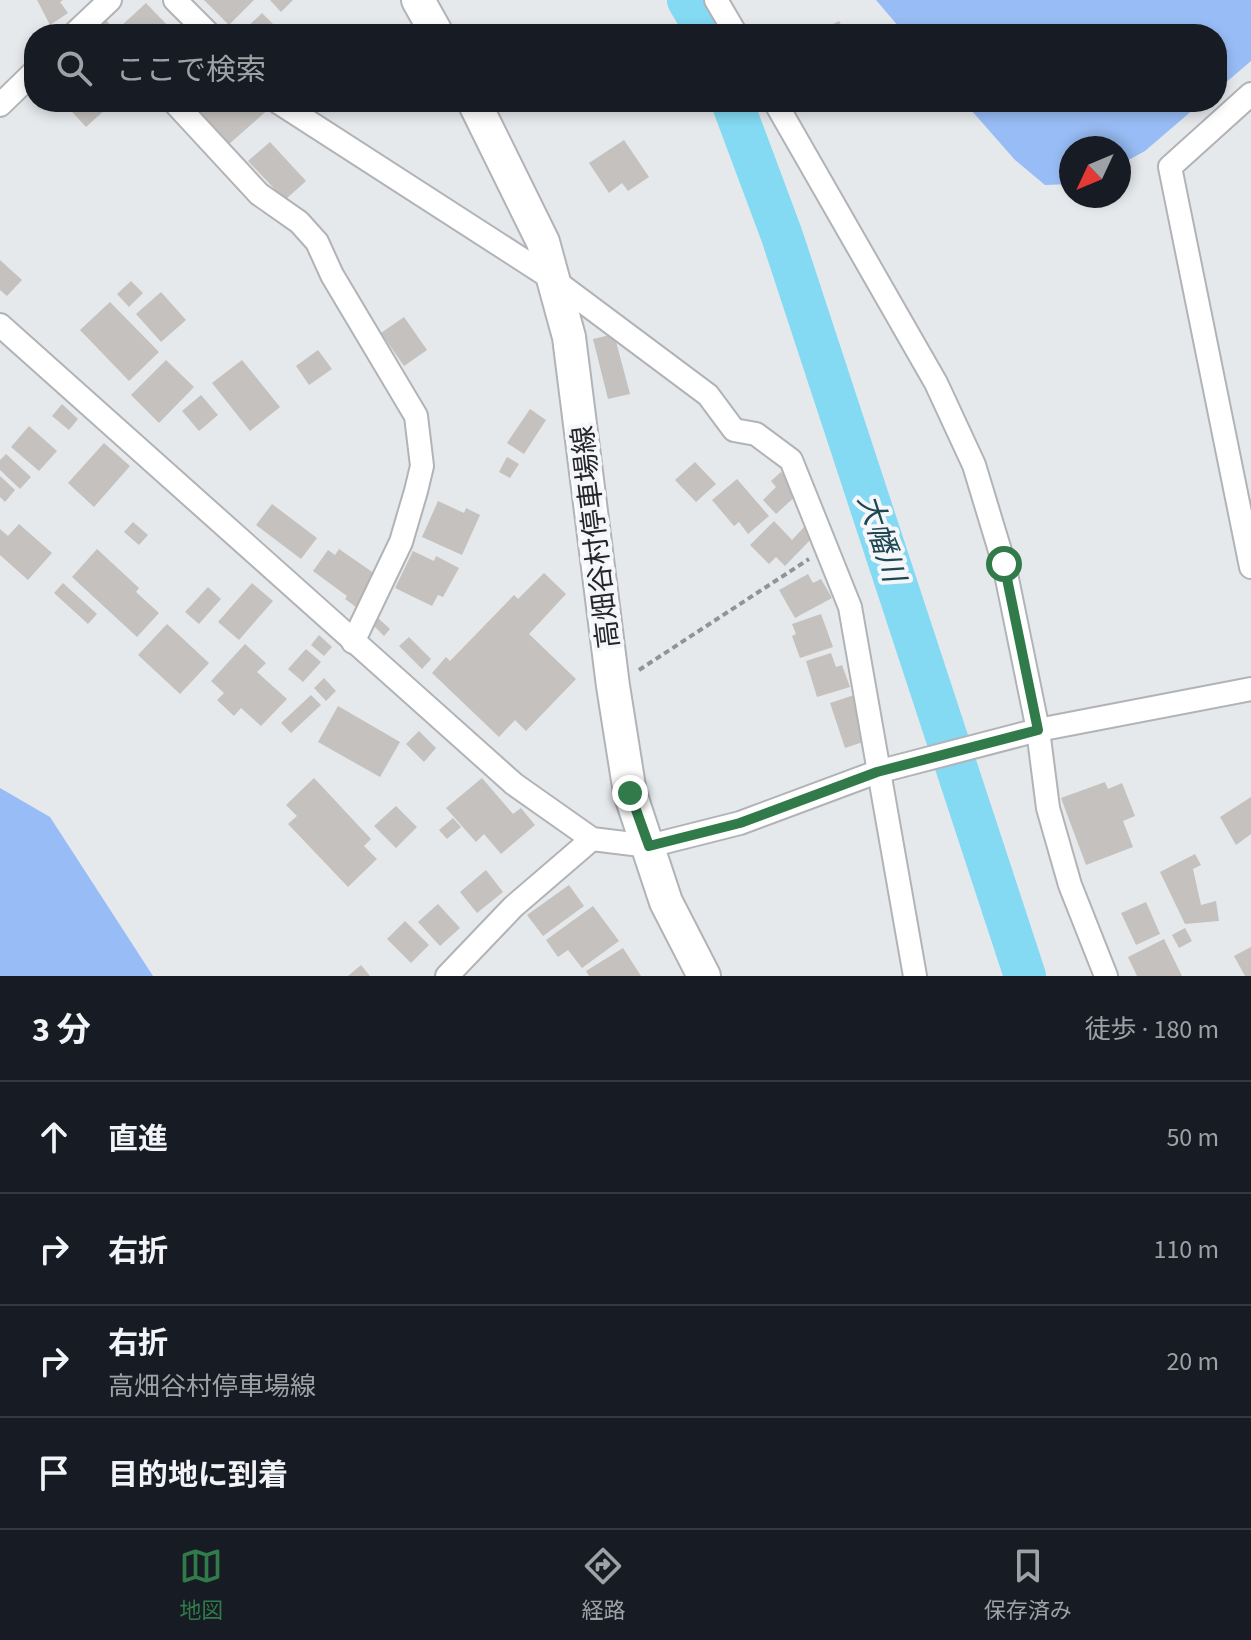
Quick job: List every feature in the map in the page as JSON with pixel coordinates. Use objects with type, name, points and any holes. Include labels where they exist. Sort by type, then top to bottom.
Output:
[{"type":"main road","points":[[418,0],[431,24]]},
{"type":"main road","name":"高畑谷村停車場線","points":[[479,112],[543,242],[569,337],[579,395],[613,686],[630,793],[666,902],[704,976]]},
{"type":"street","points":[[85,24],[110,0]]},
{"type":"street","points":[[175,0],[199,24]]},
{"type":"street","points":[[716,0],[730,24]]},
{"type":"street","points":[[0,105],[24,82]]},
{"type":"street","points":[[1251,94],[1170,167],[1251,567]]},
{"type":"street","points":[[183,112],[259,194],[299,222],[317,242],[332,275],[416,416],[422,466],[416,491],[401,542],[353,642]]},
{"type":"street","points":[[294,112],[554,280],[708,395],[734,430],[756,434],[791,460],[850,607],[885,770],[915,976]]},
{"type":"street","points":[[781,112],[936,383],[974,465],[1004,564],[1038,730],[1052,821],[1070,885],[1106,976]]},
{"type":"street","points":[[0,325],[514,784],[592,839],[649,846],[740,823],[885,770],[1010,737],[1251,689]]},
{"type":"street","points":[[447,976],[513,907],[592,839]]},
{"type":"path","points":[[613,686],[827,548]]},
{"type":"shaded area","points":[[876,0],[1251,0],[1251,61],[1227,81],[1227,24],[896,24]]},
{"type":"shaded area","points":[[973,112],[1190,112],[1145,151],[1131,159],[1131,136],[1059,136],[1059,184],[1045,185],[1015,160]]},
{"type":"shaded area","points":[[0,788],[50,817],[153,976],[0,976]]},
{"type":"building","points":[[37,0],[63,0],[60,2],[68,13],[49,24]]},
{"type":"building","points":[[204,0],[254,0],[230,24]]},
{"type":"building","points":[[270,0],[293,0],[281,12]]},
{"type":"building","points":[[146,3],[166,24],[123,24]]},
{"type":"building","points":[[262,13],[273,24],[250,24]]},
{"type":"building","points":[[72,112],[103,112],[86,127]]},
{"type":"building","points":[[197,112],[265,112],[228,145]]},
{"type":"building","points":[[624,140],[649,177],[628,191],[622,183],[609,193],[589,163]]},
{"type":"building","points":[[270,142],[306,181],[285,200],[248,161]]},
{"type":"building","points":[[0,260],[22,280],[7,296],[0,290]]},
{"type":"building","points":[[131,281],[143,293],[129,307],[117,294]]},
{"type":"building","points":[[161,292],[186,320],[161,342],[136,314]]},
{"type":"building","points":[[110,302],[159,352],[129,381],[80,330]]},
{"type":"building","points":[[404,317],[427,350],[404,366],[381,333]]},
{"type":"building","points":[[614,334],[630,394],[608,399],[593,339]]},
{"type":"building","points":[[318,350],[332,369],[309,385],[296,366]]},
{"type":"building","points":[[166,360],[194,387],[159,423],[131,395]]},
{"type":"building","points":[[242,360],[280,407],[250,431],[212,383]]},
{"type":"building","points":[[201,395],[218,415],[199,431],[182,411]]},
{"type":"building","points":[[62,404],[78,419],[69,430],[52,416]]},
{"type":"building","points":[[530,409],[546,420],[524,454],[507,443]]},
{"type":"building","points":[[29,426],[57,451],[39,471],[11,447]]},
{"type":"building","points":[[104,443],[130,466],[94,507],[68,483]]},
{"type":"building","points":[[6,454],[31,477],[20,489],[0,470],[0,460]]},
{"type":"building","points":[[507,457],[519,464],[510,478],[499,472]]},
{"type":"building","points":[[695,462],[716,484],[696,502],[675,480]]},
{"type":"building","points":[[781,472],[800,492],[776,514],[763,500],[776,487],[771,481]]},
{"type":"building","points":[[0,476],[15,490],[5,502],[0,497]]},
{"type":"building","points":[[737,479],[769,516],[748,534],[739,522],[734,526],[712,500]]},
{"type":"building","points":[[438,501],[464,513],[466,508],[480,515],[462,555],[422,537]]},
{"type":"building","points":[[272,504],[317,538],[301,559],[256,525]]},
{"type":"building","points":[[774,521],[792,540],[805,526],[814,536],[785,566],[776,557],[769,564],[750,545]]},
{"type":"building","points":[[133,522],[148,535],[139,545],[124,532]]},
{"type":"building","points":[[19,524],[52,553],[28,580],[0,555],[0,529],[8,536]]},
{"type":"building","points":[[97,549],[139,588],[136,592],[159,613],[137,637],[72,577]]},
{"type":"building","points":[[339,549],[378,576],[356,607],[345,599],[347,596],[313,571],[328,550],[335,555]]},
{"type":"building","points":[[413,551],[434,561],[436,556],[459,568],[443,597],[438,595],[432,606],[395,588]]},
{"type":"building","points":[[544,573],[566,594],[529,634],[576,679],[526,731],[515,720],[499,737],[432,673],[446,657],[450,661],[514,595],[518,599]]},
{"type":"building","points":[[808,574],[813,583],[821,579],[832,598],[795,618],[779,590]]},
{"type":"building","points":[[63,583],[97,614],[88,624],[54,593]]},
{"type":"building","points":[[252,583],[273,601],[239,640],[218,622]]},
{"type":"building","points":[[208,587],[221,599],[199,624],[185,612]]},
{"type":"building","points":[[821,614],[833,647],[800,658],[792,636],[796,634],[792,624]]},
{"type":"building","points":[[377,617],[390,629],[384,636],[372,624]]},
{"type":"building","points":[[167,624],[209,663],[180,694],[138,655]]},
{"type":"building","points":[[319,635],[332,647],[324,656],[311,645]]},
{"type":"building","points":[[409,637],[431,659],[422,669],[399,646]]},
{"type":"building","points":[[245,644],[266,663],[257,672],[287,699],[261,726],[241,708],[234,716],[217,700],[224,693],[211,681]]},
{"type":"building","points":[[306,649],[321,662],[303,682],[288,669]]},
{"type":"building","points":[[831,653],[836,667],[842,665],[850,687],[817,697],[806,661]]},
{"type":"building","points":[[324,678],[336,691],[326,701],[314,688]]},
{"type":"building","points":[[311,695],[321,705],[291,733],[281,723]]},
{"type":"building","points":[[854,695],[869,740],[845,748],[830,703]]},
{"type":"building","points":[[338,706],[400,742],[380,777],[318,742]]},
{"type":"building","points":[[419,731],[436,748],[424,762],[406,744]]},
{"type":"building","points":[[314,778],[371,839],[364,846],[377,859],[348,887],[288,824],[297,816],[286,805]]},
{"type":"building","points":[[482,778],[513,814],[521,808],[535,825],[501,854],[484,834],[476,842],[446,808]]},
{"type":"building","points":[[1105,782],[1108,789],[1122,783],[1135,816],[1123,821],[1133,847],[1086,865],[1061,798]]},
{"type":"building","points":[[1251,797],[1251,834],[1236,845],[1220,817]]},
{"type":"building","points":[[396,806],[417,827],[396,848],[374,826]]},
{"type":"building","points":[[453,818],[461,827],[447,839],[439,830]]},
{"type":"building","points":[[1195,854],[1201,865],[1193,869],[1201,905],[1216,901],[1219,921],[1185,924],[1160,872]]},
{"type":"building","points":[[486,870],[503,892],[477,913],[460,892]]},
{"type":"building","points":[[569,885],[584,906],[543,936],[527,915]]},
{"type":"building","points":[[1146,902],[1160,934],[1136,945],[1121,913]]},
{"type":"building","points":[[438,904],[460,928],[440,946],[418,922]]},
{"type":"building","points":[[593,906],[619,941],[582,968],[568,950],[558,957],[546,940]]},
{"type":"building","points":[[405,921],[429,945],[411,963],[387,939]]},
{"type":"building","points":[[1185,928],[1192,941],[1179,948],[1172,935]]},
{"type":"building","points":[[1164,939],[1182,976],[1137,976],[1128,957]]},
{"type":"building","points":[[1251,947],[1251,976],[1245,976],[1234,956]]},
{"type":"building","points":[[623,948],[641,976],[589,976],[586,971]]},
{"type":"building","points":[[361,965],[370,976],[348,976]]},
{"type":"waterway","name":"大幡川","points":[[688,0],[702,24]]},
{"type":"waterway","name":"大幡川","points":[[736,112],[782,236],[1025,976]]},
{"type":"route","points":[[630,793],[649,846],[740,823],[877,772],[1038,730],[1004,564]]}]
